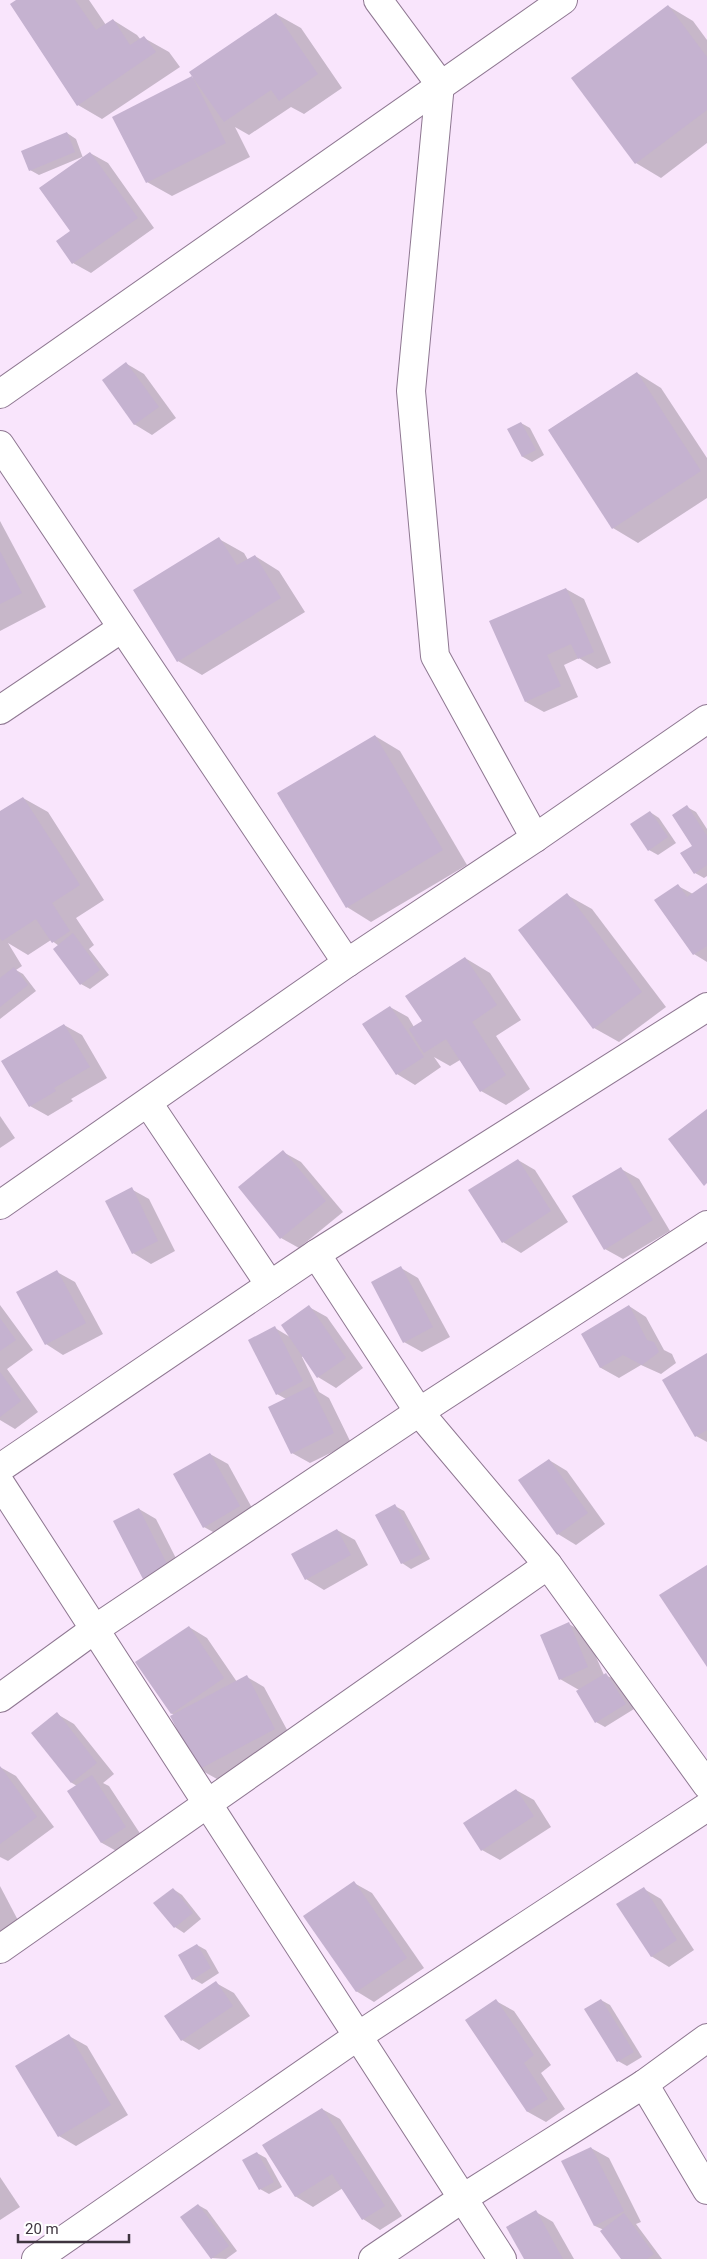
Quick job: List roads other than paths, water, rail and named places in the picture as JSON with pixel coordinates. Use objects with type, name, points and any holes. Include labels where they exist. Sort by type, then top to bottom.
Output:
[{"type":"street","points":[[378,0],[440,84],[411,391],[435,656],[535,838]]},
{"type":"street","points":[[0,394],[440,84],[563,0]]},
{"type":"street","points":[[0,446],[348,963]]},
{"type":"street","points":[[0,710],[122,628]]},
{"type":"street","points":[[0,1205],[348,963],[535,838],[707,719]]},
{"type":"street","points":[[0,1468],[316,1254],[707,1007]]},
{"type":"street","points":[[148,1103],[270,1285]]},
{"type":"street","points":[[0,1698],[94,1629],[419,1412],[707,1225]]},
{"type":"street","points":[[316,1254],[419,1412],[548,1565],[707,1785]]},
{"type":"street","points":[[0,1483],[502,2259]]},
{"type":"street","points":[[0,1949],[548,1565]]},
{"type":"street","points":[[36,2259],[358,2036],[707,1807]]},
{"type":"street","points":[[373,2259],[462,2198],[644,2084],[707,2038]]},
{"type":"street","points":[[644,2084],[707,2190]]}]
